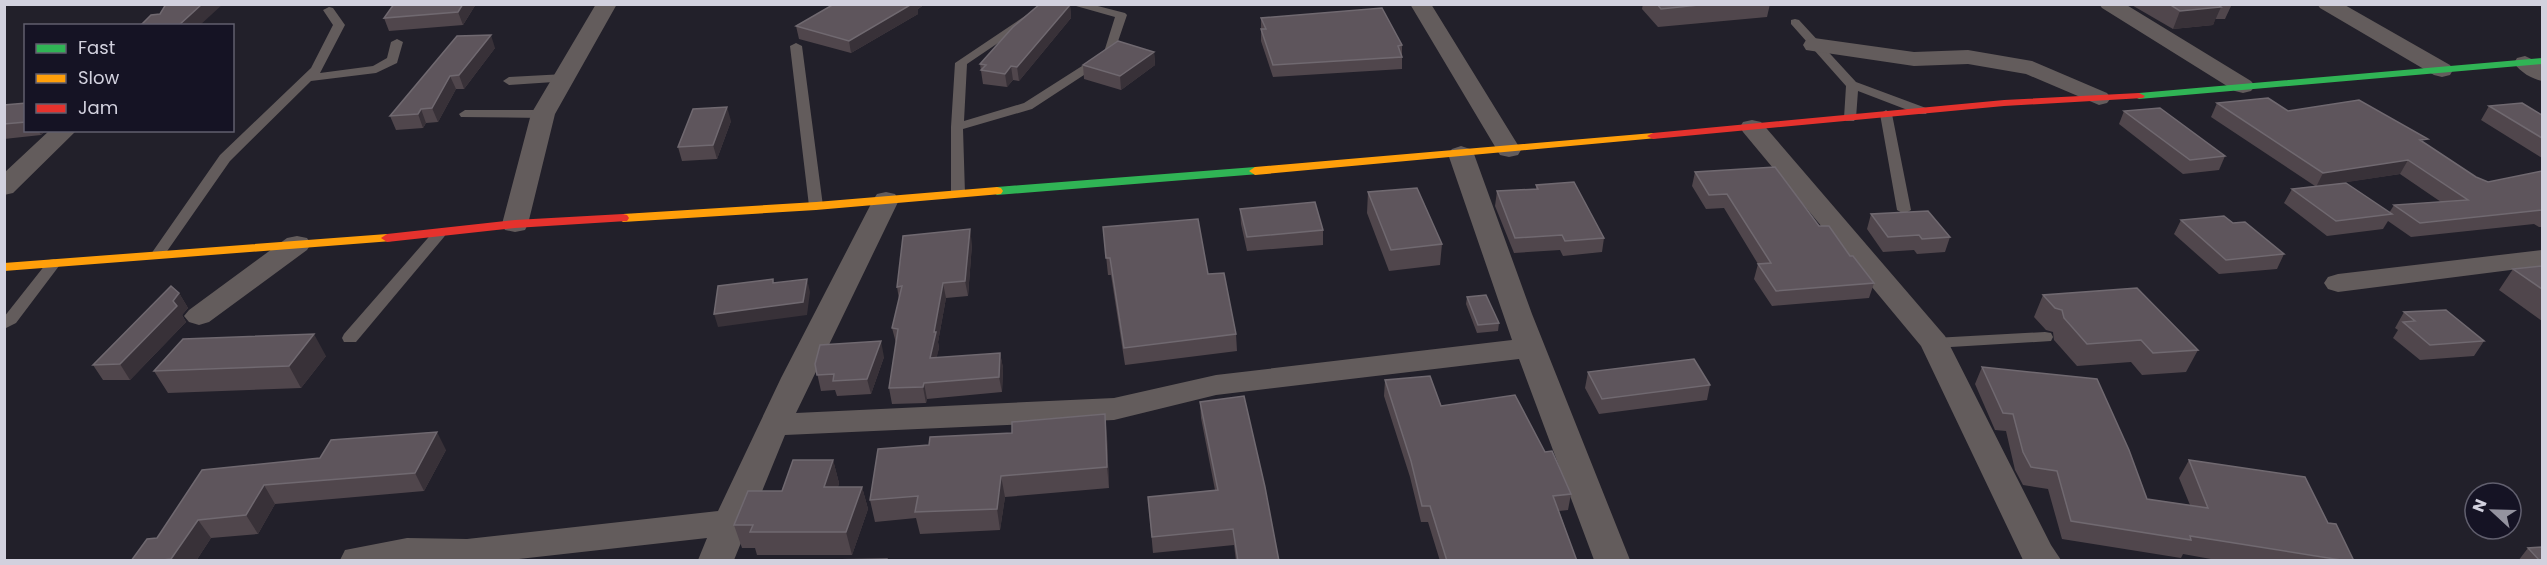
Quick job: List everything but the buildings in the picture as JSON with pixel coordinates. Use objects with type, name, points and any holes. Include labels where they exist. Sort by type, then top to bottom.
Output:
[{"type":"main road","points":[[4,267],[439,234],[516,224],[816,206],[1461,154],[1922,111],[2442,70],[2537,66]]},
{"type":"street","points":[[516,224],[543,114],[608,4]]},
{"type":"street","points":[[1420,4],[1509,150]]},
{"type":"street","points":[[2109,4],[2243,86]]},
{"type":"street","points":[[2327,4],[2442,70]]},
{"type":"street","points":[[1814,45],[1914,59],[1968,57],[2032,68],[2099,98]]},
{"type":"street","points":[[1752,127],[1934,343],[2033,559]]},
{"type":"street","points":[[4,186],[63,132]]},
{"type":"street","points":[[1461,154],[1530,348],[1612,561]]},
{"type":"street","points":[[716,561],[774,425],[886,200]]},
{"type":"street","points":[[199,316],[297,244]]},
{"type":"street","points":[[2338,283],[2542,258]]},
{"type":"street","points":[[774,425],[1114,409],[1216,386],[1530,348]]},
{"type":"street","points":[[358,561],[407,551],[467,552],[731,522]]},
{"type":"lane","points":[[958,194],[957,127],[961,63],[1051,4]]},
{"type":"lane","points":[[957,127],[1028,106],[1109,54],[1121,15],[1074,4]]},
{"type":"lane","points":[[158,254],[225,158],[316,70],[339,25],[328,10]]},
{"type":"lane","points":[[1795,22],[1852,85],[1922,111]]},
{"type":"lane","points":[[308,78],[376,69],[393,60],[397,42]]},
{"type":"lane","points":[[796,46],[816,206]]},
{"type":"lane","points":[[509,81],[565,78]]},
{"type":"lane","points":[[1850,118],[1852,85]]},
{"type":"lane","points":[[465,114],[543,114]]},
{"type":"lane","points":[[1886,114],[1904,210]]},
{"type":"lane","points":[[350,338],[439,234]]},
{"type":"lane","points":[[4,324],[11,320],[54,263]]},
{"type":"lane","points":[[1934,343],[2045,337]]},
{"type":"traffic: fast","points":[[2139,96],[2542,61]]},
{"type":"traffic: fast","points":[[997,191],[1255,171]]},
{"type":"traffic: slow","points":[[1255,171],[1653,136]]},
{"type":"traffic: slow","points":[[623,218],[816,206],[997,191]]},
{"type":"traffic: slow","points":[[4,267],[387,238]]},
{"type":"traffic: jam","points":[[1653,136],[2004,103],[2139,96]]},
{"type":"traffic: jam","points":[[387,238],[515,224],[623,218]]}]
